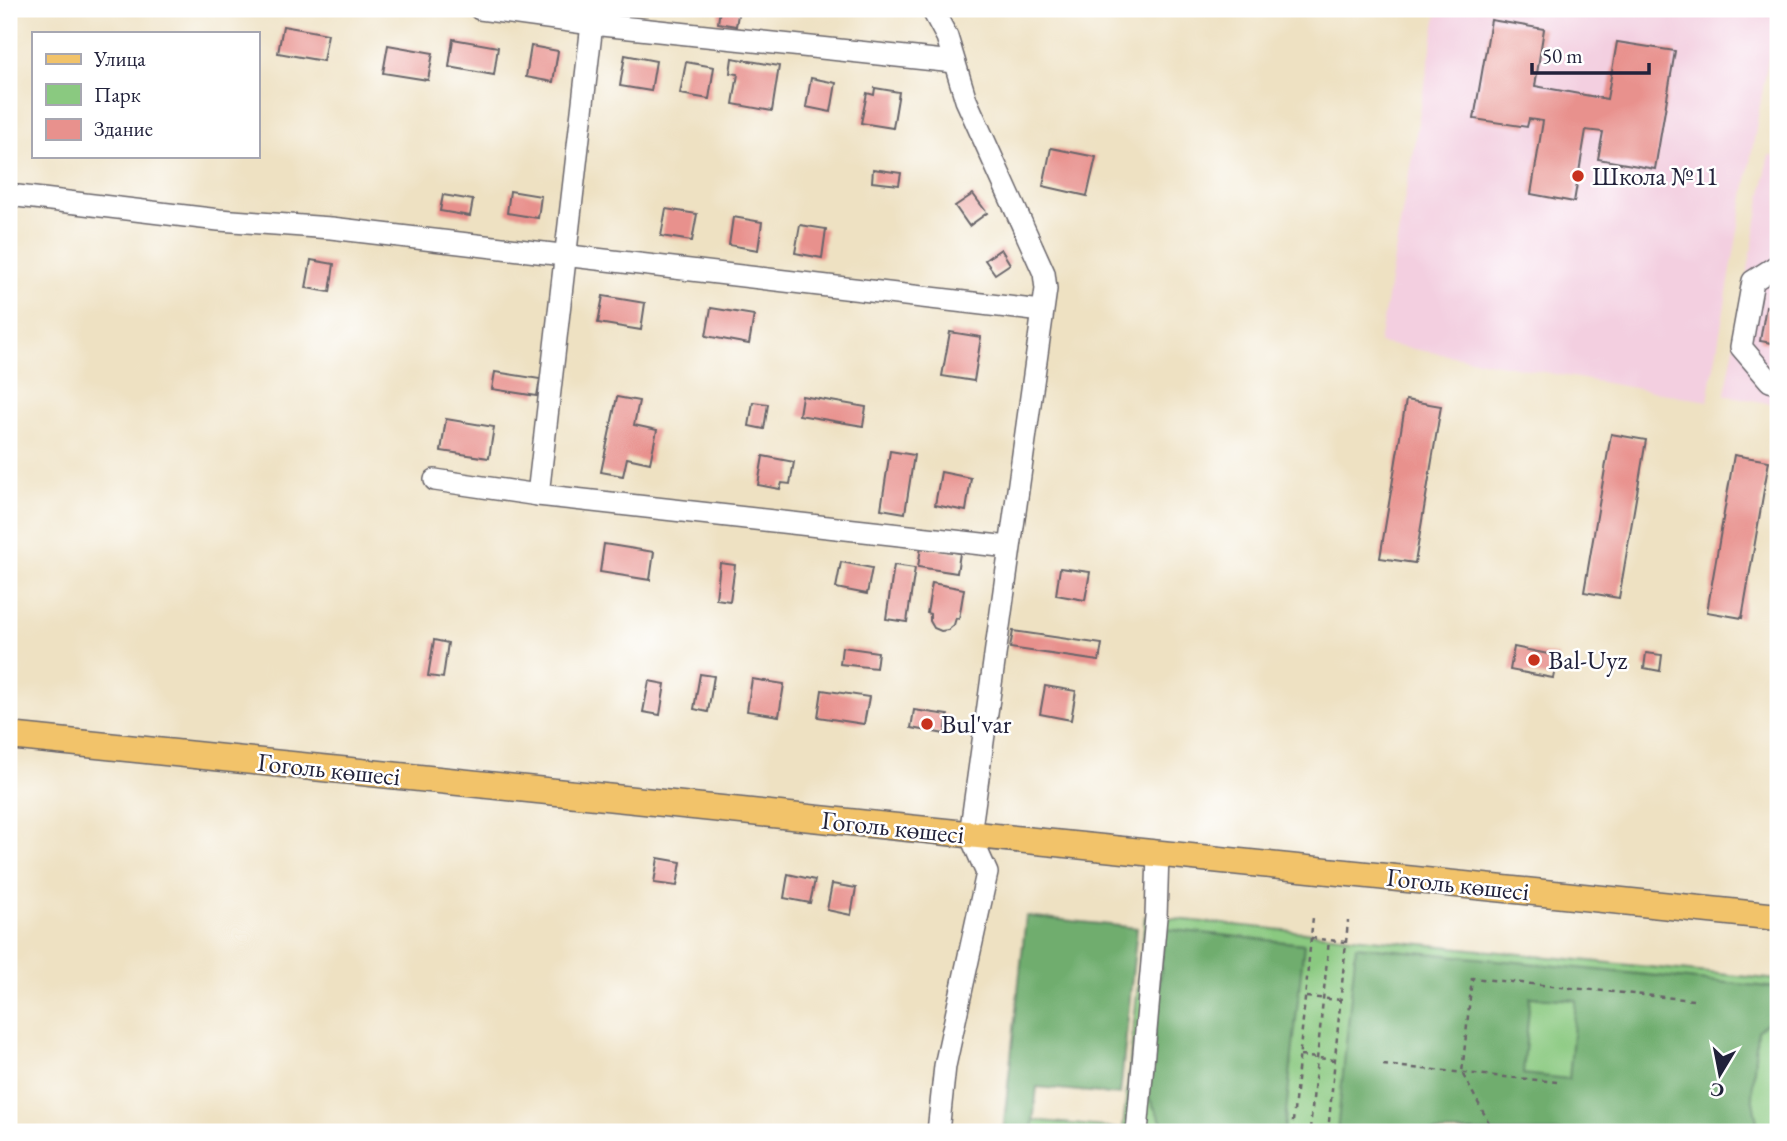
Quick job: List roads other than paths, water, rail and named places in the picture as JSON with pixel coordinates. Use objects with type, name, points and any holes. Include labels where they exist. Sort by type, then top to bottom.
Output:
[{"type":"main road","name":"Гоголь көшесі","points":[[9,736],[1778,917]]},
{"type":"street","points":[[480,9],[592,24],[954,62]]},
{"type":"street","points":[[932,9],[947,37],[966,100],[1044,273],[1046,289],[970,835],[987,873],[945,1066],[937,1119],[938,1132]]},
{"type":"street","points":[[538,495],[592,24]]},
{"type":"street","points":[[9,195],[219,220],[331,228],[1042,311]]},
{"type":"street","points":[[1778,265],[1753,281],[1741,347],[1770,381],[1778,383]]},
{"type":"street","points":[[435,480],[538,495],[1009,547]]},
{"type":"street","points":[[1137,1132],[1156,918],[1158,854]]},
{"type":"place","name":"Школа №11","points":[[1578,176]]},
{"type":"place","name":"Bal-Uyz","points":[[1534,660]]},
{"type":"place","name":"Bul'var","points":[[927,724]]}]
